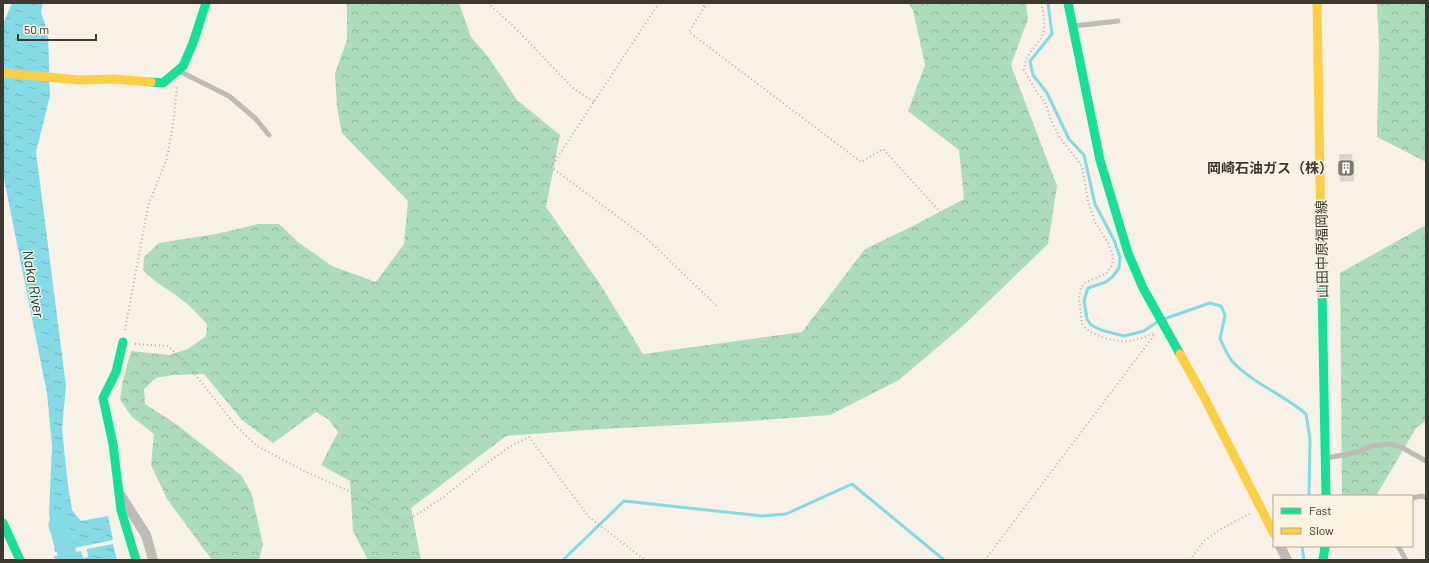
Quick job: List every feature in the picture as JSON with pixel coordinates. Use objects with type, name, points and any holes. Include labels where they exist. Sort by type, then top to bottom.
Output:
[{"type":"main road","points":[[3,73],[58,79],[113,79],[163,83],[183,66],[193,43],[206,3]]},
{"type":"main road","points":[[1068,3],[1100,160],[1128,253],[1143,288],[1204,397],[1273,532]]},
{"type":"main road","name":"山田中原福岡線","points":[[1317,3],[1326,495]]},
{"type":"main road","points":[[122,342],[116,372],[103,398],[113,444],[121,510],[136,560]]},
{"type":"main road","points":[[3,523],[20,560]]},
{"type":"main road","points":[[1323,560],[1325,547]]},
{"type":"street","points":[[119,493],[146,535],[153,560]]},
{"type":"street","points":[[1280,547],[1287,560]]},
{"type":"lane","points":[[1073,26],[1118,21]]},
{"type":"lane","points":[[176,73],[229,96],[255,118],[269,135]]},
{"type":"lane","points":[[1326,458],[1358,452],[1371,446],[1391,444],[1401,447],[1426,461]]},
{"type":"lane","points":[[1413,498],[1422,496],[1426,498]]},
{"type":"lane","points":[[1399,547],[1406,560]]},
{"type":"path","points":[[488,3],[516,29],[574,89],[594,102]]},
{"type":"path","points":[[659,3],[551,167],[645,237],[718,307]]},
{"type":"path","points":[[700,3],[705,7]]},
{"type":"path","points":[[707,3],[689,32],[861,162],[883,149],[943,216]]},
{"type":"path","points":[[1041,3],[1044,28],[1039,40],[1027,57],[1024,70],[1038,94],[1045,102],[1057,132],[1080,162],[1083,170],[1088,202],[1095,222],[1108,243],[1113,256],[1112,265],[1106,274],[1086,282],[1081,287],[1079,297],[1082,324],[1093,333],[1110,339],[1122,341],[1134,340],[1156,334]]},
{"type":"path","points":[[176,73],[177,93],[167,158],[148,206],[122,342],[146,346],[168,346],[186,364],[236,426],[257,446],[304,471],[350,492],[403,522],[445,496],[478,469],[509,447],[528,437],[590,517],[645,560]]},
{"type":"path","points":[[985,560],[1164,325]]},
{"type":"path","points":[[1190,560],[1204,541],[1221,529],[1261,508]]},
{"type":"green space","points":[[347,3],[459,3],[471,37],[489,58],[517,100],[560,135],[546,207],[598,281],[643,354],[802,332],[865,249],[964,199],[959,150],[908,111],[925,65],[913,10],[908,3],[1026,3],[1028,19],[1011,65],[1057,186],[1048,244],[966,323],[899,380],[830,415],[506,436],[411,508],[421,560],[368,560],[353,531],[350,481],[321,465],[338,432],[328,419],[316,412],[273,443],[242,420],[204,374],[173,375],[156,378],[144,389],[145,404],[176,424],[241,475],[251,492],[263,544],[259,560],[212,560],[167,499],[151,465],[154,434],[131,416],[120,399],[123,380],[131,351],[169,355],[188,349],[206,336],[207,324],[194,310],[143,270],[144,257],[159,243],[216,234],[258,224],[279,224],[298,242],[332,266],[376,282],[404,244],[408,201],[342,133],[337,107],[335,73],[347,40]]},
{"type":"green space","points":[[1377,3],[1426,3],[1426,162],[1377,137],[1379,46]]},
{"type":"green space","points":[[1426,225],[1426,421],[1416,428],[1377,495],[1342,495],[1340,273]]},
{"type":"water","points":[[12,3],[43,3],[41,12],[48,34],[50,96],[36,152],[66,386],[62,429],[72,510],[81,521],[108,516],[113,540],[55,552],[49,514],[52,446],[47,393],[3,174],[3,24]]},
{"type":"water","points":[[113,544],[117,560],[55,560],[54,556],[81,551],[83,558],[88,557],[87,549]]},
{"type":"building","name":"岡崎石油ガス（株）","points":[[1339,154],[1352,154],[1354,181],[1340,182]]},
{"type":"waterway","points":[[1048,3],[1052,34],[1030,61],[1033,75],[1047,93],[1069,139],[1084,155],[1095,204],[1114,240],[1120,257],[1119,268],[1113,276],[1106,282],[1088,288],[1084,301],[1087,319],[1091,325],[1101,330],[1124,336],[1144,331],[1157,322]]},
{"type":"waterway","points":[[1164,319],[1210,303],[1221,306],[1225,315],[1220,339],[1232,361],[1249,376],[1306,414],[1310,439],[1309,495]]},
{"type":"waterway","points":[[563,560],[624,501],[762,516],[786,514],[852,484],[944,560]]},
{"type":"waterway","name":"Naka River","points":[[58,525],[69,560]]},
{"type":"waterway","points":[[1302,547],[1304,560]]},
{"type":"traffic: fast","points":[[151,82],[163,83],[183,66],[193,43],[206,3]]},
{"type":"traffic: fast","points":[[1068,3],[1100,160],[1128,253],[1143,288],[1180,354]]},
{"type":"traffic: fast","points":[[1321,237],[1326,495]]},
{"type":"traffic: fast","points":[[123,342],[116,372],[103,398],[113,444],[121,510],[136,560]]},
{"type":"traffic: fast","points":[[3,523],[20,560]]},
{"type":"traffic: fast","points":[[1323,560],[1325,547]]},
{"type":"traffic: slow","points":[[1317,3],[1321,237]]},
{"type":"traffic: slow","points":[[3,73],[80,80],[113,79],[151,82]]},
{"type":"traffic: slow","points":[[1180,354],[1204,397],[1273,532]]},
{"type":"place","name":"岡崎石油ガス（株）","points":[[1346,168]]}]
